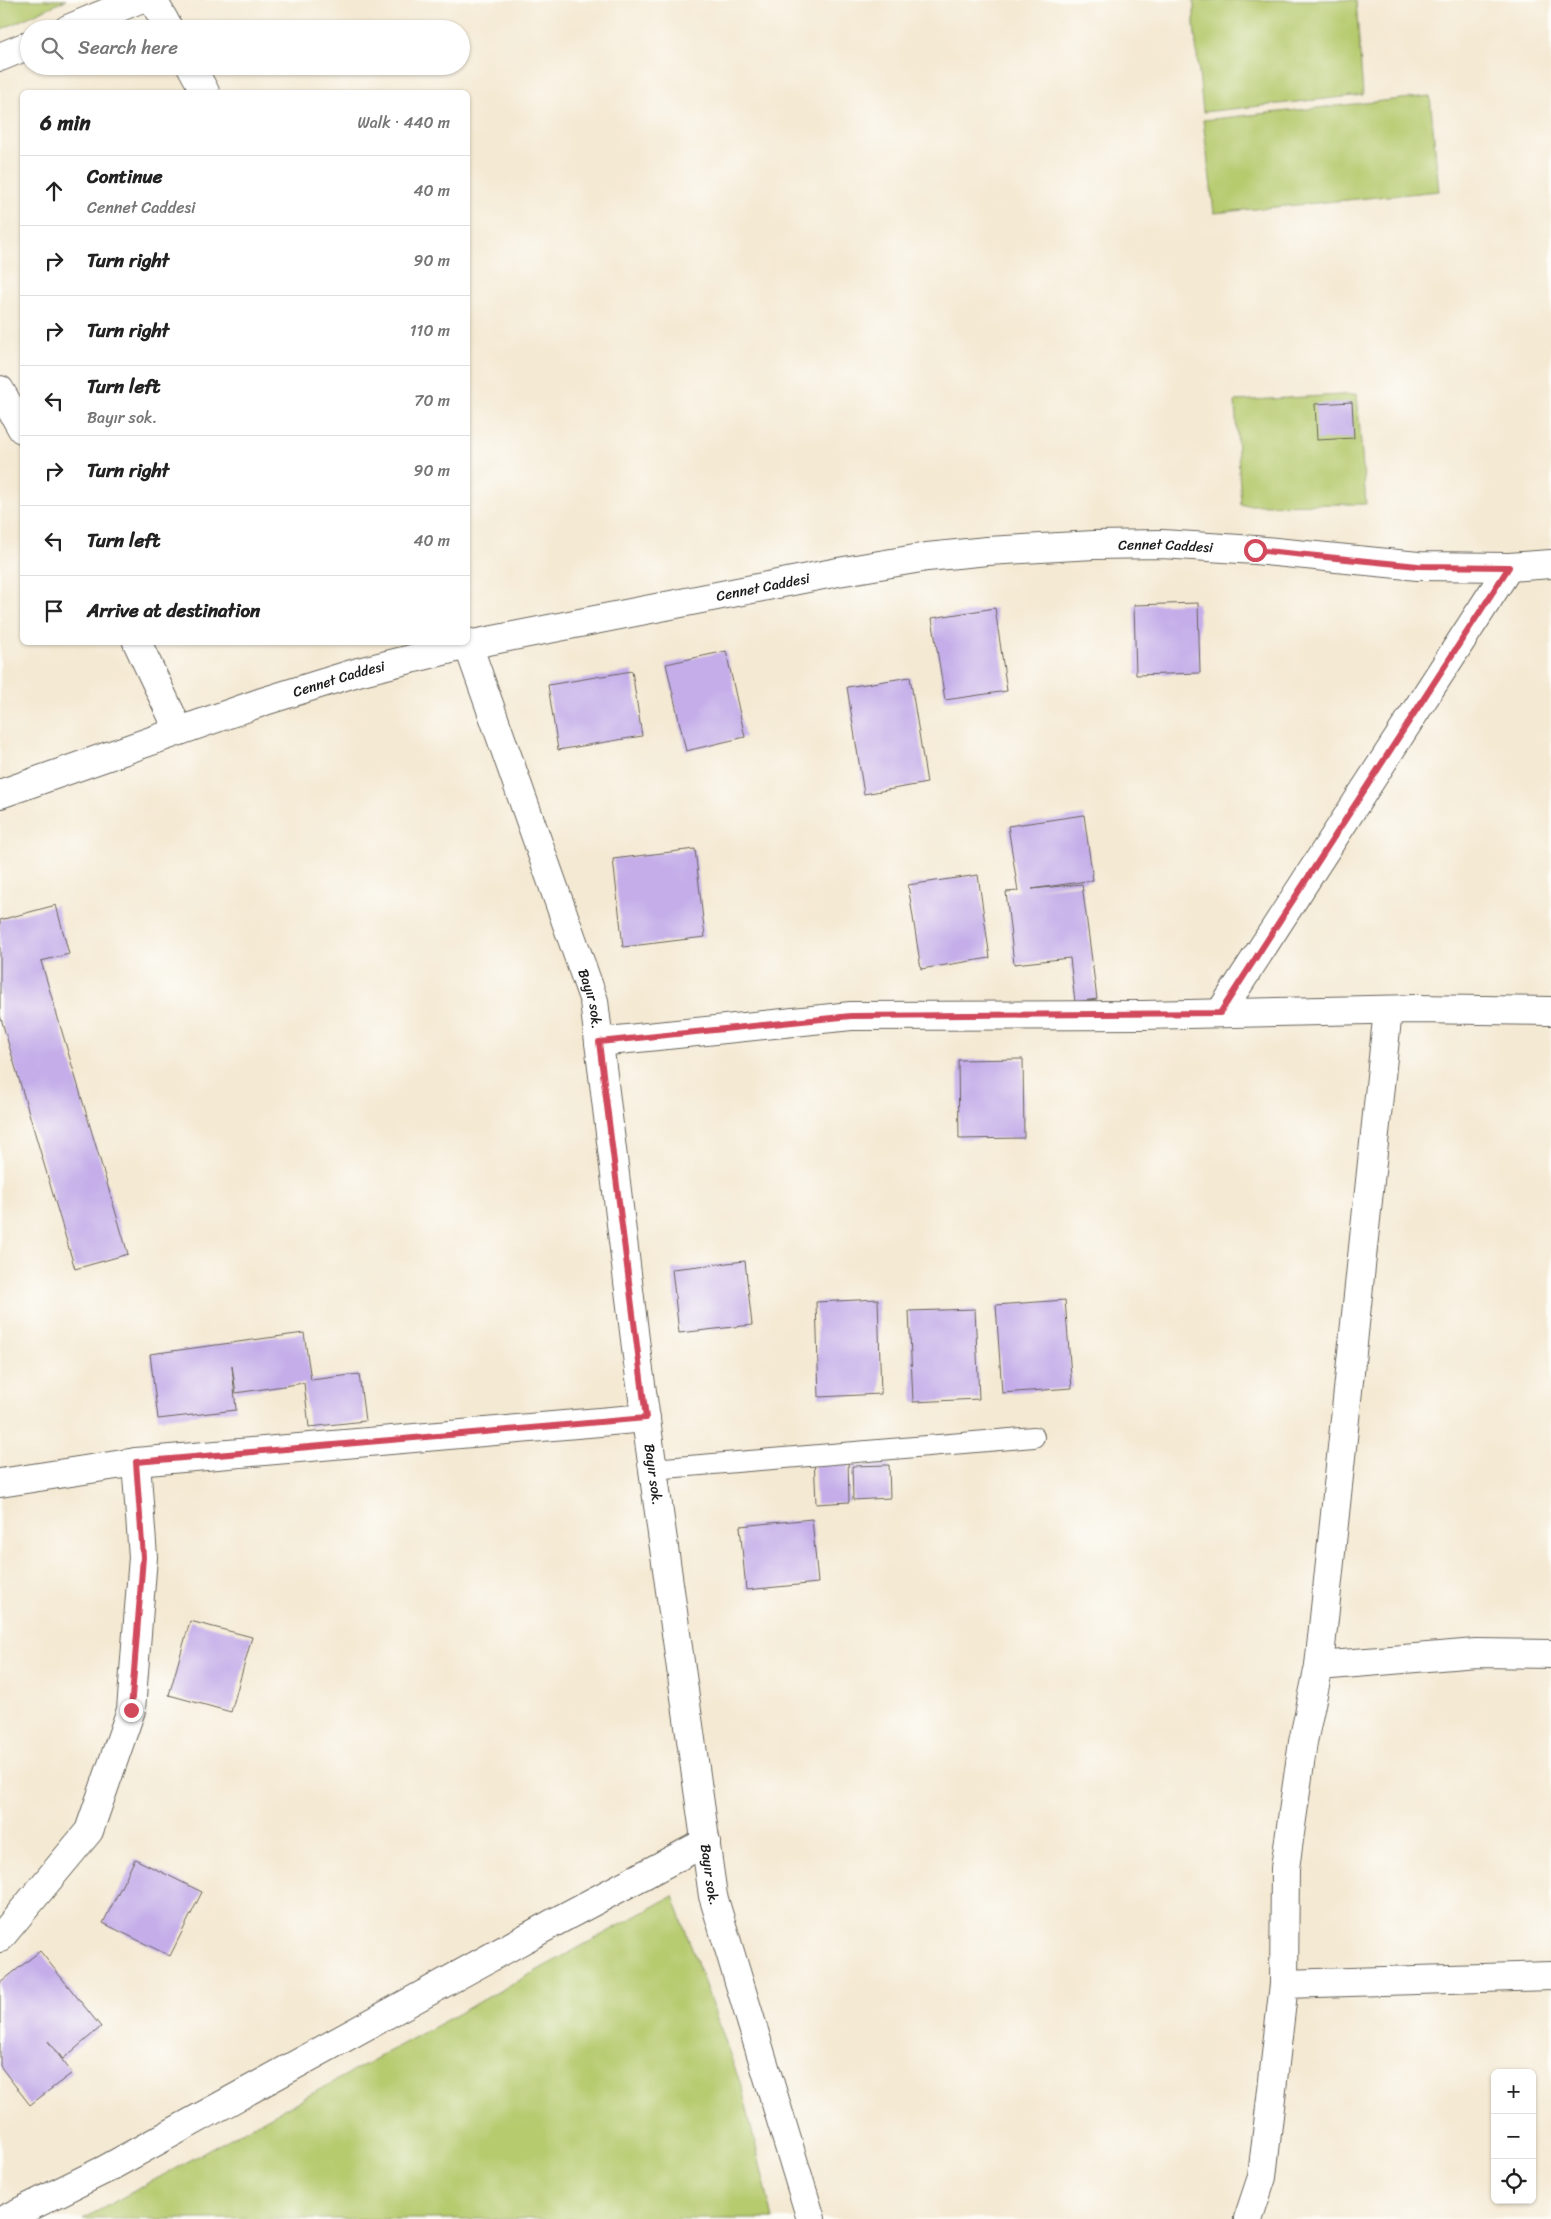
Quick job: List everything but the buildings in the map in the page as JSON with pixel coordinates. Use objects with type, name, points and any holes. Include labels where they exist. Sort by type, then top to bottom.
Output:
[{"type":"street","points":[[89,20],[137,0]]},
{"type":"street","points":[[153,0],[164,20]]},
{"type":"street","points":[[0,57],[20,49]]},
{"type":"street","points":[[196,75],[205,90]]},
{"type":"street","points":[[0,390],[20,425]]},
{"type":"street","name":"Cennet Caddesi","points":[[470,644],[838,572],[927,557],[987,551],[1094,545],[1162,544],[1255,550],[1418,566],[1509,567],[1551,564]]},
{"type":"street","points":[[1220,1013],[1509,567]]},
{"type":"street","points":[[138,645],[179,731]]},
{"type":"street","name":"Cennet Caddesi","points":[[0,794],[179,731],[358,672],[464,645]]},
{"type":"street","name":"Bayır sok.","points":[[468,645],[594,1001],[646,1418],[714,1896],[811,2219]]},
{"type":"street","points":[[1248,2219],[1262,2178],[1284,1984],[1285,1868],[1304,1742],[1319,1666],[1388,1010]]},
{"type":"street","points":[[599,1042],[851,1016],[1388,1010],[1551,1011]]},
{"type":"street","points":[[0,1483],[136,1462],[646,1418]]},
{"type":"street","points":[[0,1938],[89,1831],[131,1710],[143,1557],[136,1462]]},
{"type":"street","points":[[1319,1666],[1476,1653],[1551,1654]]},
{"type":"street","points":[[5,2219],[106,2169],[555,1922],[706,1842]]},
{"type":"street","points":[[1284,1984],[1551,1976]]},
{"type":"lane","points":[[653,1469],[1034,1436]]},
{"type":"green space","points":[[0,0],[66,0],[20,20],[0,30]]},
{"type":"green space","points":[[1194,0],[1356,0],[1363,95],[1203,112],[1194,26]]},
{"type":"green space","points":[[1430,96],[1439,191],[1214,213],[1203,120]]},
{"type":"green space","points":[[1357,394],[1366,504],[1241,505],[1235,401]]},
{"type":"green space","points":[[673,1896],[742,2088],[773,2219],[83,2219]]},
{"type":"route","points":[[131,1710],[143,1557],[136,1462],[646,1418],[599,1042],[851,1016],[1220,1013],[1509,567],[1418,566],[1255,550]]}]
